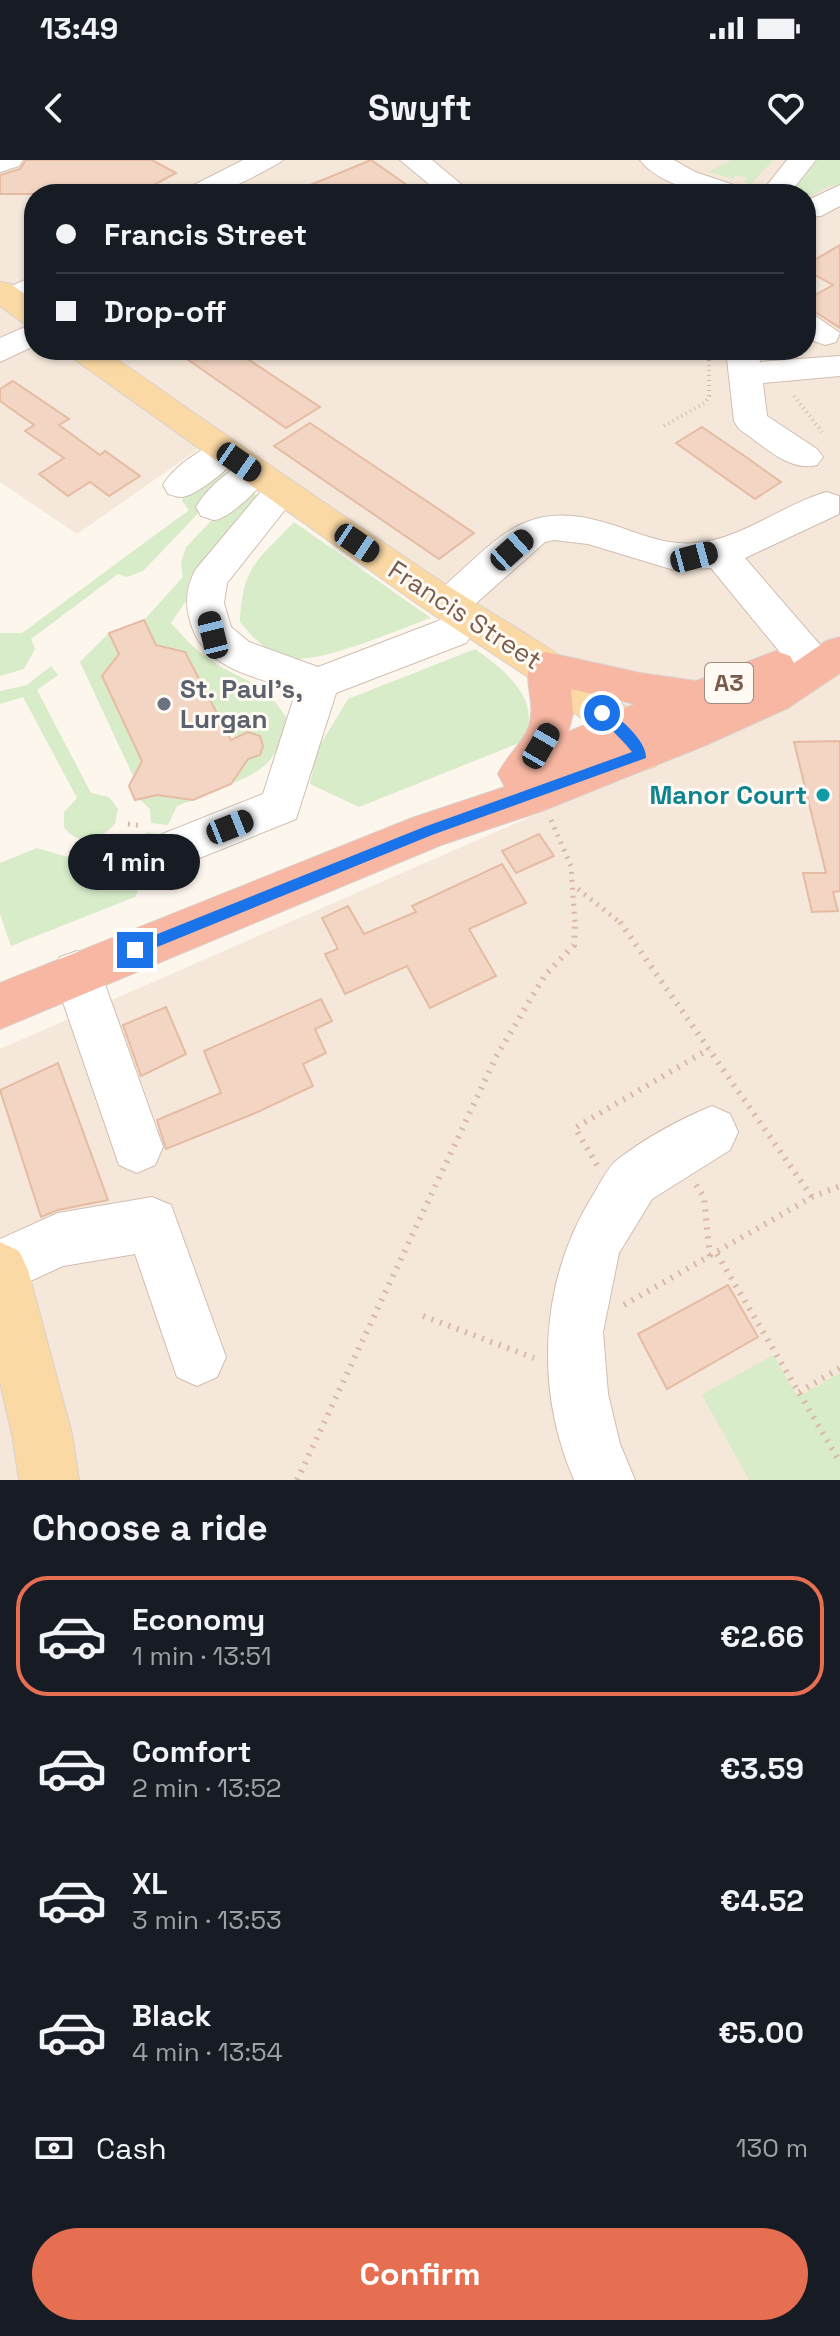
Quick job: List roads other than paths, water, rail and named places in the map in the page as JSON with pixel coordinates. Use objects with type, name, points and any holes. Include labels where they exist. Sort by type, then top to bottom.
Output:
[{"type":"highway","name":"A3","points":[[0,1006],[428,831],[527,798],[631,740],[694,696],[829,652]]},
{"type":"highway","name":"A3","points":[[428,831],[517,776],[774,697],[829,652]]},
{"type":"highway","points":[[517,776],[553,724],[554,700],[546,668],[640,689],[694,696]]},
{"type":"main road","name":"Francis Street","points":[[96,360],[253,472],[546,668],[631,740]]},
{"type":"main road","points":[[0,1269],[42,1434],[49,1480]]},
{"type":"street","points":[[0,164],[9,160]]},
{"type":"street","points":[[216,184],[241,170],[269,160]]},
{"type":"street","points":[[414,160],[446,184]]},
{"type":"street","points":[[654,160],[685,178],[703,184]]},
{"type":"street","points":[[782,184],[802,160]]},
{"type":"street","points":[[816,207],[840,194]]},
{"type":"street","points":[[0,352],[24,339]]},
{"type":"street","points":[[818,450],[751,421],[754,365],[840,366]]},
{"type":"street","points":[[181,485],[253,472]]},
{"type":"street","points":[[214,507],[253,472]]},
{"type":"street","points":[[253,472],[209,579],[205,603],[213,635],[235,653],[319,683],[452,632],[457,611],[534,531],[550,525],[567,526],[665,556],[694,557],[718,551],[815,504]]},
{"type":"street","points":[[718,551],[829,652]]},
{"type":"street","points":[[153,858],[281,806],[319,683]]},
{"type":"street","points":[[77,973],[137,1147]]},
{"type":"street","points":[[605,1480],[591,1449],[577,1353],[594,1244],[633,1180],[694,1143]]},
{"type":"street","points":[[0,1269],[58,1240],[152,1224],[197,1357]]},
{"type":"place","name":"St. Paul’s, Lurgan","points":[[164,704]]},
{"type":"place","name":"Manor Court","points":[[823,795]]}]
